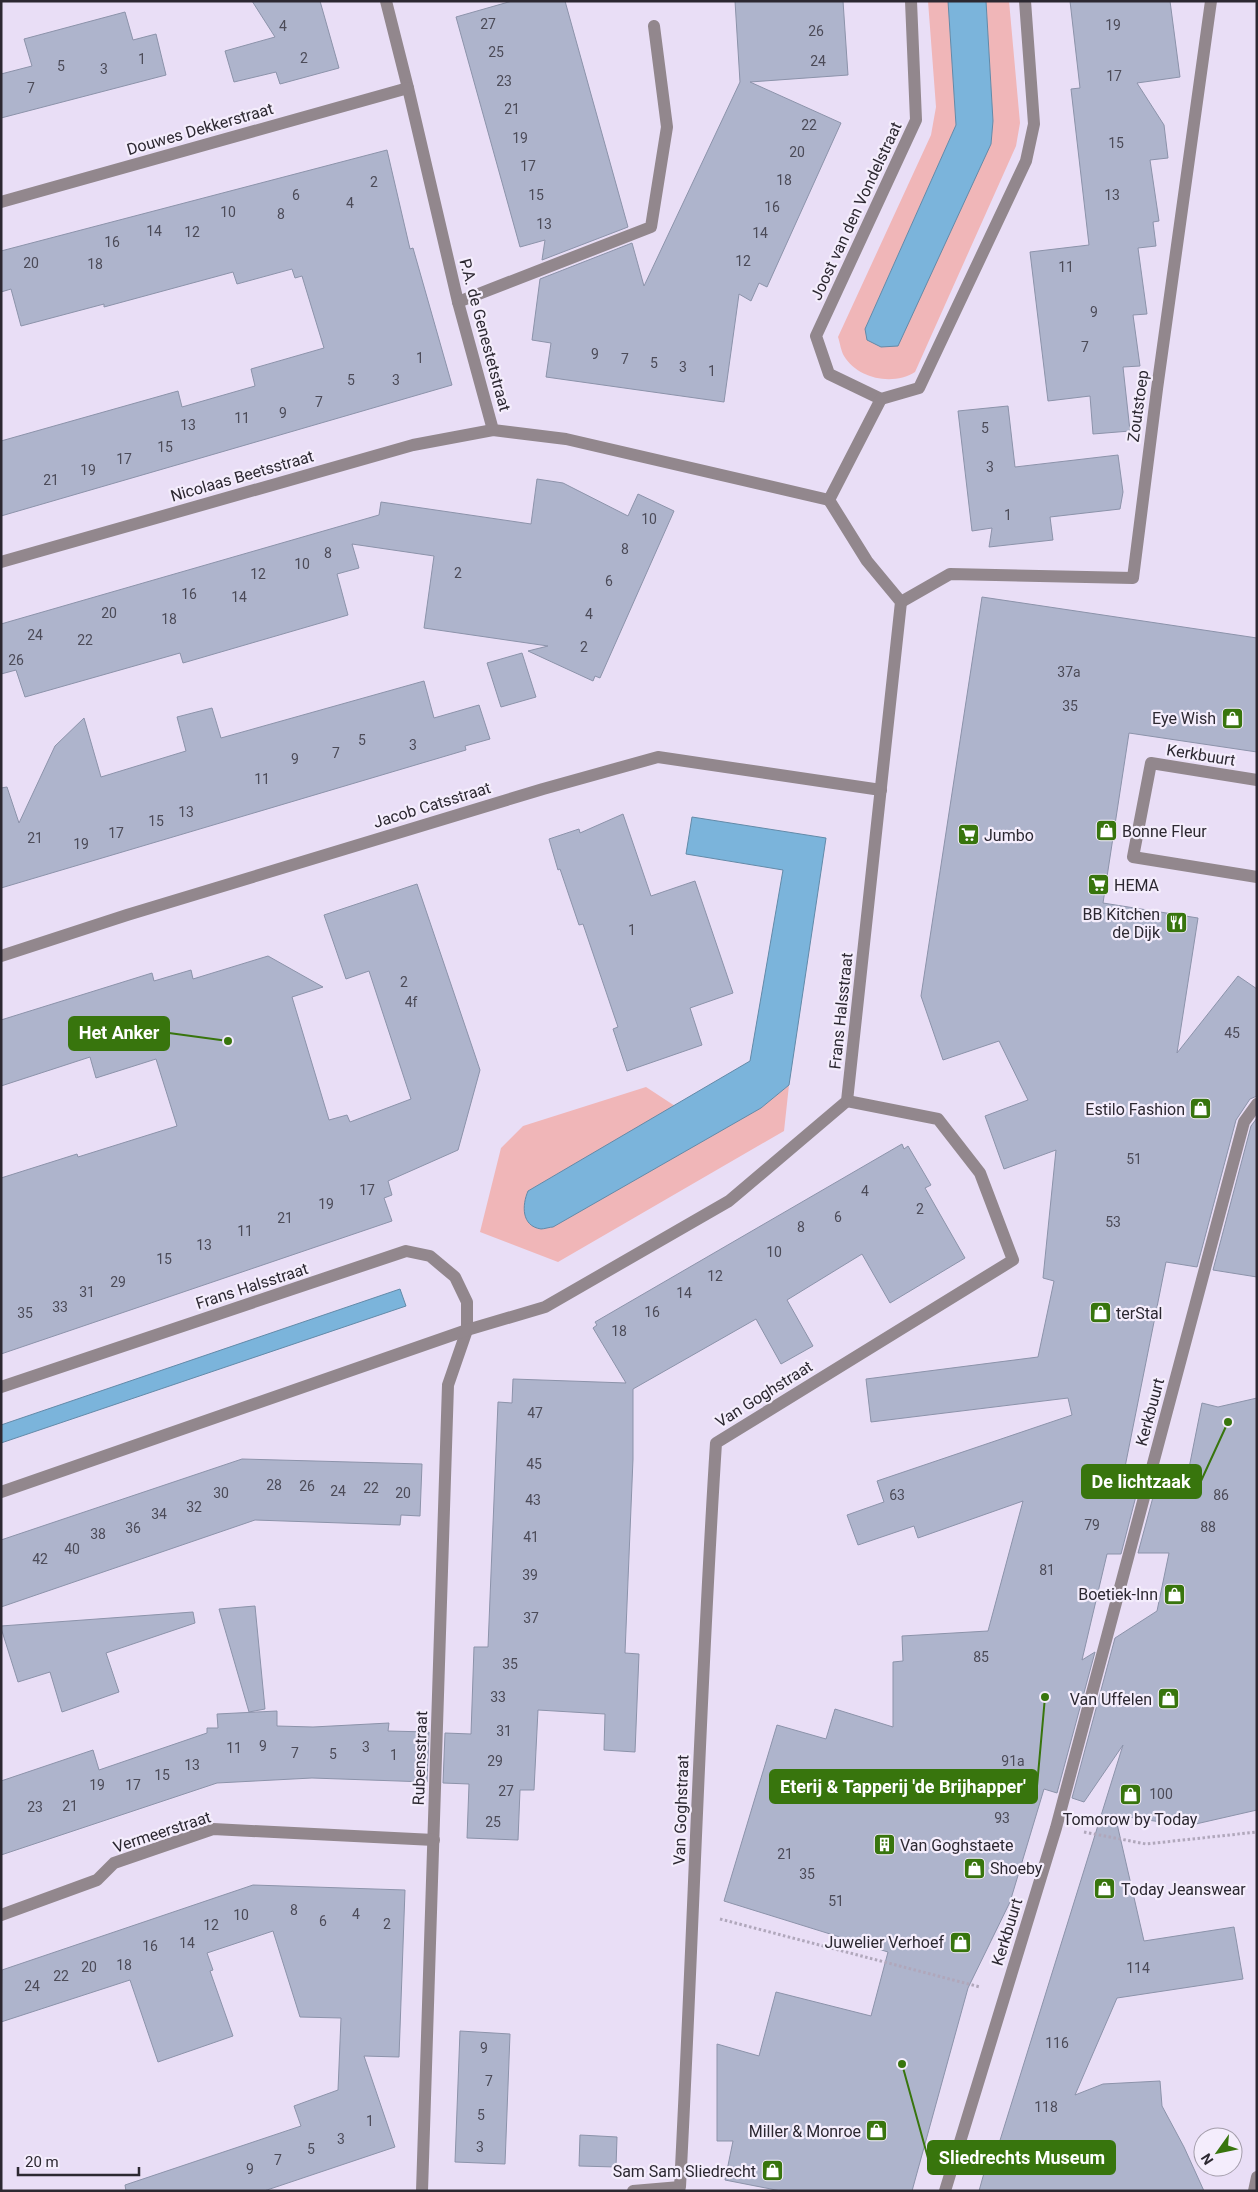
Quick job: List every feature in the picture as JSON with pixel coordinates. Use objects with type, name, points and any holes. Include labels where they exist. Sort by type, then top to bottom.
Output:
[{"type":"street","name":"P.A. de Genestetstraat","points":[[386,1],[458,302],[493,430],[566,439],[829,500]]},
{"type":"street","name":"Joost van den Vondelstraat","points":[[881,399],[829,374],[816,336],[916,120],[910,1]]},
{"type":"street","points":[[901,602],[868,561],[829,500],[881,399],[919,388],[1026,161],[1034,124],[1025,1]]},
{"type":"street","name":"Zoutstoep","points":[[901,602],[950,574],[1133,578],[1157,389],[1212,1]]},
{"type":"street","points":[[458,302],[651,227],[667,128],[654,26]]},
{"type":"street","name":"Douwes Dekkerstraat","points":[[1,202],[408,88]]},
{"type":"street","name":"Nicolaas Beetsstraat","points":[[1,562],[413,445],[493,430]]},
{"type":"street","name":"Frans Halsstraat","points":[[847,1102],[901,602]]},
{"type":"street","name":"Jacob Catsstraat","points":[[1,956],[146,909],[543,788],[658,757],[881,790]]},
{"type":"street","name":"Kerkbuurt","points":[[1257,780],[1151,763],[1133,857],[1257,877]]},
{"type":"street","points":[[1,1492],[467,1330],[545,1307],[729,1201],[847,1102]]},
{"type":"street","name":"Van Goghstraat","points":[[633,2191],[680,2186],[704,1623],[716,1443],[1013,1260],[980,1173],[938,1119],[847,1102]]},
{"type":"street","name":"Kerkbuurt","points":[[945,2191],[1056,1828],[1244,1122],[1257,1104]]},
{"type":"street","name":"Frans Halsstraat","points":[[1,1387],[406,1251],[430,1256],[455,1277],[467,1302],[467,1330]]},
{"type":"street","name":"Rubensstraat","points":[[422,2191],[448,1385],[467,1330]]},
{"type":"street","name":"Vermeerstraat","points":[[1,1915],[97,1880],[114,1863],[213,1829],[434,1840]]},
{"type":"street","points":[[1254,2191],[1257,2177]]},
{"type":"path","points":[[1056,1828],[1146,1844],[1257,1832]]},
{"type":"path","points":[[693,1912],[905,1966],[1004,1994]]},
{"type":"shaded area","points":[[928,1],[948,1],[956,125],[865,329],[991,144],[993,121],[986,1],[1009,1],[1020,123],[1016,146],[915,372],[897,379],[876,378],[867,375],[850,364],[843,354],[838,337],[931,135],[936,107]]},
{"type":"shaded area","points":[[789,1085],[784,1131],[558,1262],[480,1232],[501,1148],[523,1126],[646,1087],[675,1106],[528,1191],[761,1108]]},
{"type":"water","points":[[948,1],[986,1],[993,121],[991,144],[898,346],[881,347],[867,340],[865,329],[956,125]]},
{"type":"water","points":[[692,817],[826,838],[789,1085],[761,1108],[553,1227],[541,1229],[534,1227],[527,1219],[524,1208],[528,1191],[750,1061],[783,870],[686,854]]},
{"type":"water","points":[[400,1289],[406,1306],[1,1443],[1,1425]]},
{"type":"building","points":[[252,1],[320,1],[339,68],[280,84],[276,72],[234,82],[225,51],[275,37]]},
{"type":"building","points":[[512,1],[565,1],[628,227],[542,260],[545,240],[520,247],[456,17]]},
{"type":"building","points":[[735,1],[843,1],[848,75],[750,82],[841,123],[767,287],[759,283],[751,301],[739,294],[724,402],[546,377],[551,343],[532,340],[540,279],[632,243],[644,286],[740,82]]},
{"type":"building","points":[[1070,1],[1170,1],[1180,77],[1137,83],[1164,125],[1168,158],[1150,160],[1159,221],[1153,222],[1156,246],[1138,248],[1147,314],[1133,315],[1140,366],[1123,367],[1130,431],[1093,434],[1090,396],[1048,401],[1030,252],[1089,245],[1071,89],[1080,88]]},
{"type":"building","points":[[125,12],[133,40],[156,34],[166,75],[1,118],[1,74],[32,66],[24,39]]},
{"type":"building","points":[[387,150],[410,249],[413,248],[452,385],[1,516],[1,441],[178,391],[182,407],[255,386],[251,369],[324,348],[302,276],[295,278],[292,269],[237,284],[233,272],[104,307],[104,304],[21,326],[11,289],[1,292],[1,251]]},
{"type":"building","points":[[1008,406],[1015,467],[1118,455],[1123,492],[1120,509],[1050,517],[1053,540],[989,547],[992,528],[972,531],[958,411]]},
{"type":"building","points":[[537,479],[563,483],[628,516],[638,494],[674,511],[600,678],[595,676],[593,681],[528,651],[548,646],[424,628],[434,556],[352,544],[359,568],[337,574],[348,615],[183,663],[180,653],[25,697],[16,670],[1,674],[1,624],[379,515],[381,502],[531,524]]},
{"type":"building","points":[[982,597],[1257,638],[1257,752],[1129,733],[1103,903],[1198,918],[1177,1053],[1238,976],[1257,989],[1257,1096],[1250,1099],[1236,1120],[1197,1267],[1166,1262],[1125,1467],[1143,1469],[1121,1554],[1107,1554],[1082,1660],[1095,1652],[1057,1793],[1044,1789],[1010,1902],[968,1988],[912,2191],[781,2191],[725,2180],[733,2141],[717,2141],[717,2044],[759,2056],[776,1992],[871,2016],[888,1952],[724,1901],[777,1725],[826,1739],[835,1709],[893,1727],[893,1662],[903,1661],[902,1636],[988,1631],[1023,1501],[918,1538],[914,1526],[858,1545],[847,1515],[884,1502],[877,1481],[1072,1415],[1068,1398],[871,1422],[866,1379],[1038,1357],[1054,1281],[1043,1278],[1056,1150],[1004,1169],[985,1116],[1028,1100],[999,1041],[943,1060],[921,996]]},
{"type":"building","points":[[522,653],[536,697],[501,707],[487,663]]},
{"type":"building","points":[[424,681],[434,718],[479,705],[490,739],[465,746],[466,750],[1,888],[1,788],[7,787],[19,823],[55,746],[84,718],[101,777],[186,751],[177,717],[212,708],[221,738]]},
{"type":"building","points":[[623,814],[651,896],[695,881],[733,993],[690,1008],[702,1045],[627,1071],[613,1029],[618,1027],[583,924],[579,925],[560,869],[558,870],[549,839],[579,829],[580,833]]},
{"type":"building","points":[[417,884],[480,1070],[458,1150],[388,1181],[392,1195],[384,1198],[392,1221],[1,1354],[1,1178],[77,1154],[78,1157],[177,1126],[156,1059],[96,1078],[90,1057],[1,1086],[1,1020],[152,973],[154,981],[191,970],[193,979],[268,956],[323,987],[292,997],[329,1120],[347,1115],[350,1122],[411,1099],[369,971],[346,979],[324,915]]},
{"type":"building","points":[[1257,1118],[1257,1277],[1213,1270],[1251,1126]]},
{"type":"building","points":[[902,1144],[904,1149],[908,1146],[931,1185],[925,1188],[965,1258],[890,1303],[862,1254],[787,1300],[813,1346],[781,1364],[756,1319],[633,1389],[633,1459],[625,1653],[639,1654],[635,1752],[604,1750],[605,1714],[538,1710],[534,1790],[520,1790],[518,1840],[467,1838],[469,1784],[443,1783],[445,1733],[471,1734],[474,1647],[488,1647],[498,1402],[512,1403],[513,1379],[626,1383],[593,1328],[597,1325],[595,1322]]},
{"type":"building","points":[[1257,1398],[1257,1810],[1187,1826],[1115,1815],[1144,1941],[1234,1927],[1243,1979],[1117,1998],[1075,2095],[1103,2084],[1160,2081],[1162,2106],[1193,2167],[1193,2177],[1198,2177],[1204,2191],[979,2191],[991,2148],[997,2150],[1123,1745],[1084,1802],[1072,1798],[1115,1638],[1157,1611],[1169,1553],[1138,1553],[1160,1471],[1188,1473],[1202,1403],[1218,1407]]},
{"type":"building","points":[[242,1459],[422,1464],[420,1516],[401,1515],[400,1525],[255,1520],[1,1607],[1,1540]]},
{"type":"building","points":[[255,1606],[265,1709],[249,1712],[219,1609]]},
{"type":"building","points":[[193,1612],[195,1623],[106,1653],[119,1692],[62,1712],[50,1672],[18,1682],[1,1628],[1,1626]]},
{"type":"building","points":[[277,1711],[277,1726],[313,1727],[389,1723],[388,1731],[429,1732],[427,1782],[312,1778],[217,1783],[1,1855],[1,1781],[93,1750],[99,1770],[207,1733],[207,1728],[218,1728],[217,1714]]},
{"type":"building","points":[[253,1885],[405,1890],[399,2057],[364,2056],[395,2147],[264,2191],[126,2191],[125,2185],[301,2126],[294,2106],[338,2090],[341,2018],[300,2017],[273,1931],[207,1953],[213,1970],[210,1971],[233,2036],[158,2062],[130,1980],[1,2022],[2,1970]]},
{"type":"building","points":[[460,2031],[510,2034],[505,2164],[455,2162]]},
{"type":"building","points":[[580,2135],[617,2137],[616,2167],[579,2166]]},
{"type":"place","name":"Eye Wish","points":[[1232,718]]},
{"type":"place","name":"Bonne Fleur","points":[[1106,831]]},
{"type":"place","name":"Jumbo","points":[[968,835]]},
{"type":"place","name":"HEMA","points":[[1098,885]]},
{"type":"place","name":"BB Kitchen de Dijk","points":[[1176,923]]},
{"type":"place","name":"Het Anker","points":[[228,1041]]},
{"type":"place","name":"Estilo Fashion","points":[[1201,1109]]},
{"type":"place","name":"terStal","points":[[1100,1313]]},
{"type":"place","name":"De lichtzaak","points":[[1228,1422]]},
{"type":"place","name":"Boetiek-Inn","points":[[1174,1594]]},
{"type":"place","name":"Eterij & Tapperij 'de Brijhapper'","points":[[1045,1697]]},
{"type":"place","name":"Van Uffelen","points":[[1168,1699]]},
{"type":"place","name":"Tomorow by Today","points":[[1130,1795]]},
{"type":"place","name":"Van Goghstaete","points":[[884,1845]]},
{"type":"place","name":"Shoeby","points":[[974,1868]]},
{"type":"place","name":"Today Jeanswear","points":[[1105,1889]]},
{"type":"place","name":"Juwelier Verhoef","points":[[960,1942]]},
{"type":"place","name":"Sliedrechts Museum","points":[[902,2064]]},
{"type":"place","name":"Miller & Monroe","points":[[877,2131]]},
{"type":"place","name":"Sam Sam Sliedrecht","points":[[772,2171]]}]
